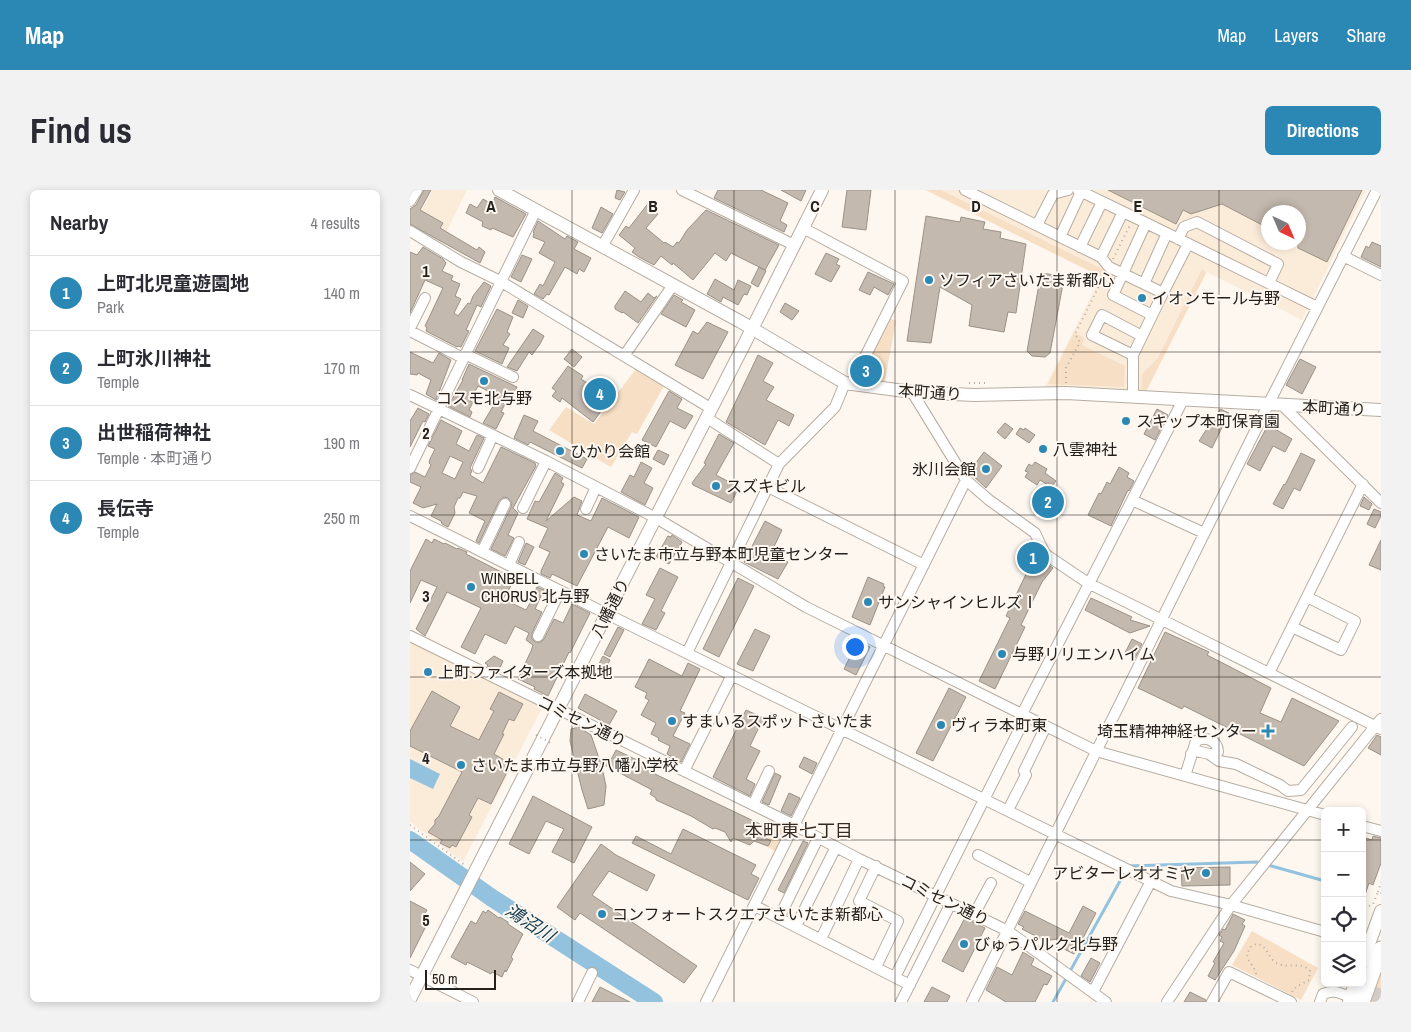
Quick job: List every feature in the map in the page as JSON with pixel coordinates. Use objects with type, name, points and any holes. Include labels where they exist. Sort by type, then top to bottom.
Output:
[{"type":"highway","points":[[1354,1000],[1371,945]]},
{"type":"main road","name":"本町通り","points":[[499,190],[518,194],[536,210],[848,384],[912,392],[974,396],[1066,393],[1381,410]]},
{"type":"main road","name":"八幡通り","points":[[410,999],[416,973],[464,893],[470,870],[558,710],[822,190]]},
{"type":"main road","points":[[1371,945],[1381,911]]},
{"type":"main road","points":[[1354,1000],[1355,987]]},
{"type":"street","points":[[410,201],[417,190]]},
{"type":"street","points":[[602,247],[634,190]]},
{"type":"street","points":[[682,190],[704,195],[794,245]]},
{"type":"street","points":[[966,190],[1101,257],[1109,267],[1163,293]]},
{"type":"street","points":[[1037,226],[1049,192],[1068,190]]},
{"type":"street","points":[[972,1002],[1204,533],[1377,190]]},
{"type":"street","points":[[1060,237],[1079,191],[1317,307]]},
{"type":"street","points":[[1080,247],[1102,202]]},
{"type":"street","points":[[410,468],[536,210]]},
{"type":"street","points":[[1101,257],[1123,212]]},
{"type":"street","points":[[1178,239],[1184,227],[1197,222],[1278,264],[1269,283]]},
{"type":"street","points":[[1146,223],[1113,295],[1152,315]]},
{"type":"street","points":[[687,653],[779,464],[835,407],[903,281],[803,228]]},
{"type":"street","points":[[410,231],[461,262],[500,281],[624,356],[710,413],[779,464]]},
{"type":"street","points":[[1144,284],[1167,233]]},
{"type":"street","points":[[1133,397],[1133,355],[1188,244]]},
{"type":"street","points":[[1343,256],[1381,274]]},
{"type":"street","points":[[624,356],[673,285]]},
{"type":"street","points":[[424,298],[410,330],[464,356],[513,376]]},
{"type":"street","points":[[1133,355],[1092,335],[1095,328],[1102,315],[1142,336]]},
{"type":"street","points":[[912,392],[966,480],[989,500],[1035,533],[1045,554],[1088,583],[1269,673],[1379,725],[1230,905],[1167,1002]]},
{"type":"street","points":[[410,395],[494,435],[656,518],[806,607],[1096,751],[1321,814]]},
{"type":"street","points":[[895,977],[1088,583],[1183,400]]},
{"type":"street","points":[[1283,406],[1381,502]]},
{"type":"street","points":[[478,468],[494,435]]},
{"type":"street","points":[[523,508],[546,461]]},
{"type":"street","points":[[706,1002],[966,480]]},
{"type":"street","points":[[1269,673],[1363,484]]},
{"type":"street","points":[[586,509],[596,487]]},
{"type":"street","points":[[768,487],[924,565]]},
{"type":"street","points":[[1132,500],[1204,533]]},
{"type":"street","points":[[482,552],[505,504]]},
{"type":"street","points":[[410,516],[1172,891],[1321,931]]},
{"type":"street","points":[[509,565],[519,542]]},
{"type":"street","points":[[538,636],[560,591]]},
{"type":"street","points":[[1292,627],[1340,650],[1354,621],[1307,597]]},
{"type":"street","name":"コミセン通り","points":[[410,636],[1008,931],[1106,1002]]},
{"type":"street","points":[[684,771],[732,675]]},
{"type":"street","points":[[1008,810],[1046,726]]},
{"type":"street","points":[[1209,754],[1218,762],[1236,764],[1280,784],[1288,791],[1301,790],[1352,727]]},
{"type":"street","points":[[1185,776],[1194,744],[1198,740],[1211,740],[1236,764]]},
{"type":"street","points":[[1191,754],[1196,751],[1214,755],[1218,747]]},
{"type":"street","points":[[753,805],[769,771]]},
{"type":"street","points":[[1366,827],[1381,831]]},
{"type":"street","points":[[779,918],[818,838]]},
{"type":"street","points":[[796,926],[836,847]]},
{"type":"street","points":[[978,855],[1030,882]]},
{"type":"street","points":[[821,939],[859,859]]},
{"type":"street","points":[[876,866],[859,901],[898,921],[876,967]]},
{"type":"street","points":[[1093,992],[1151,881]]},
{"type":"street","points":[[974,915],[991,883]]},
{"type":"street","points":[[901,1002],[951,902]]},
{"type":"street","points":[[755,906],[910,985]]},
{"type":"street","points":[[1212,1002],[1229,972],[1290,1002]]},
{"type":"street","points":[[416,973],[474,1002]]},
{"type":"street","points":[[578,1002],[592,974]]},
{"type":"street","points":[[1320,1002],[1324,994],[1329,991],[1336,991],[1354,1000]]},
{"type":"path","points":[[1066,393],[1066,368],[1079,344],[1075,334],[1134,217]]},
{"type":"path","points":[[536,735],[551,743]]},
{"type":"path","points":[[410,825],[470,870]]},
{"type":"path","points":[[1375,898],[1381,882]]},
{"type":"path","points":[[1253,983],[1256,972],[1247,954],[1251,946],[1259,944],[1264,946],[1275,962],[1282,965],[1303,966],[1310,971],[1308,980],[1294,989],[1290,1002]]},
{"type":"shaded area","points":[[433,190],[467,190],[440,245],[411,228]]},
{"type":"shaded area","name":"イオンモール与野","points":[[925,190],[1366,190],[1302,320],[1207,272],[1146,392],[1045,387],[1101,277]]},
{"type":"shaded area","points":[[926,190],[941,190],[1104,270],[1102,277]]},
{"type":"shaded area","points":[[1202,269],[1206,273],[1146,391],[1141,391],[1142,374],[1158,358]]},
{"type":"shaded area","points":[[887,317],[896,321],[884,385],[866,382],[875,359],[868,355]]},
{"type":"shaded area","points":[[1074,333],[1084,338],[1082,345],[1125,366],[1124,387],[1048,384]]},
{"type":"shaded area","points":[[636,369],[664,386],[637,434],[632,432],[611,467],[549,430],[566,407],[594,424]]},
{"type":"shaded area","points":[[1035,546],[1040,553],[1033,566],[1026,563]]},
{"type":"shaded area","name":"さいたま市立与野八幡小学校","points":[[410,642],[542,708],[463,862],[410,822]]},
{"type":"shaded area","points":[[770,819],[789,829],[777,852],[758,842]]},
{"type":"shaded area","points":[[1252,931],[1318,968],[1301,1000],[1232,965]]},
{"type":"shaded area","points":[[1381,966],[1381,1002],[1369,1002]]},
{"type":"water","points":[[410,759],[440,774],[433,789],[410,778]]},
{"type":"building","points":[[424,190],[431,190],[420,210],[443,223],[440,228],[477,250],[479,247],[485,252],[480,263],[410,224],[410,209],[416,205]]},
{"type":"building","points":[[617,190],[625,192],[620,200],[615,198]]},
{"type":"building","points":[[718,190],[761,190],[788,203],[780,221],[787,225],[784,232],[714,198]]},
{"type":"building","points":[[781,190],[806,190],[801,201]]},
{"type":"building","points":[[847,190],[871,190],[866,230],[842,227]]},
{"type":"building","points":[[1108,190],[1362,190],[1327,262],[1302,250],[1306,250],[1306,205],[1261,205],[1261,224],[1222,204],[1191,214],[1183,210],[1176,224]]},
{"type":"building","points":[[495,197],[526,214],[513,237],[482,226],[483,222],[466,213],[470,204],[477,208],[483,199],[492,204]]},
{"type":"building","points":[[650,201],[657,207],[653,210],[658,214],[646,228],[664,243],[673,247],[677,242],[679,243],[687,230],[706,210],[779,245],[765,270],[731,253],[726,261],[715,253],[693,280],[673,263],[672,265],[661,256],[654,265],[639,257],[632,252],[635,248],[619,235],[626,226],[629,228]]},
{"type":"building","points":[[601,207],[613,214],[602,233],[592,228]]},
{"type":"building","points":[[926,216],[960,222],[961,217],[985,222],[983,229],[1001,232],[1000,238],[1026,244],[1016,313],[1008,312],[1004,332],[969,326],[972,305],[940,287],[931,343],[907,341]]},
{"type":"building","points":[[538,221],[565,239],[567,236],[578,242],[574,249],[591,258],[584,272],[579,269],[577,274],[565,267],[549,295],[547,294],[543,299],[534,294],[540,284],[543,286],[555,262],[539,253],[545,242],[533,237]]},
{"type":"building","points":[[1372,242],[1381,246],[1381,267],[1361,257],[1366,246],[1369,248]]},
{"type":"building","points":[[423,247],[443,259],[446,263],[442,271],[453,276],[451,280],[460,284],[455,296],[461,299],[454,313],[458,316],[468,303],[470,304],[473,296],[484,282],[491,286],[481,307],[477,305],[466,330],[469,331],[461,347],[457,347],[426,331],[427,328],[425,326],[443,288],[425,280],[410,313],[410,252],[417,255]]},
{"type":"building","points":[[826,253],[839,259],[836,264],[840,266],[831,282],[815,274]]},
{"type":"building","points":[[522,255],[532,259],[521,282],[511,277]]},
{"type":"building","points":[[759,267],[766,271],[758,287],[751,283]]},
{"type":"building","points":[[868,272],[894,284],[888,295],[874,287],[870,295],[859,290]]},
{"type":"building","name":"ソフィアさいたま新都心","points":[[1041,273],[1061,276],[1063,284],[1050,353],[1045,357],[1032,356],[1027,351]]},
{"type":"building","points":[[715,279],[734,290],[738,280],[751,286],[747,295],[744,294],[738,305],[723,297],[721,302],[707,294]]},
{"type":"building","points":[[625,291],[641,302],[648,293],[654,298],[657,296],[638,323],[623,312],[615,309]]},
{"type":"building","points":[[674,295],[683,300],[681,302],[695,310],[686,327],[661,314]]},
{"type":"building","points":[[518,300],[528,306],[523,318],[512,313]]},
{"type":"building","points":[[785,303],[799,311],[792,320],[780,312]]},
{"type":"building","points":[[497,309],[513,317],[507,332],[510,334],[503,345],[509,348],[502,364],[475,351]]},
{"type":"building","points":[[707,322],[728,332],[703,379],[675,365],[693,331],[698,334]]},
{"type":"building","points":[[533,329],[544,336],[540,344],[532,355],[529,352],[517,371],[507,367]]},
{"type":"building","points":[[572,349],[582,357],[574,367],[564,359]]},
{"type":"building","points":[[410,352],[433,363],[439,353],[451,360],[436,400],[426,394],[431,380],[418,373],[417,375],[410,374]]},
{"type":"building","points":[[758,355],[773,363],[763,381],[774,387],[766,400],[794,415],[789,426],[778,420],[765,445],[726,422]]},
{"type":"building","points":[[1300,359],[1316,367],[1302,394],[1286,385]]},
{"type":"building","points":[[469,364],[517,387],[511,400],[508,398],[501,412],[504,413],[496,429],[483,423],[498,398],[495,397],[496,395],[478,386],[470,401],[473,402],[469,410],[472,412],[470,417],[448,406],[463,380]]},
{"type":"building","points":[[568,366],[583,376],[581,379],[611,398],[593,422],[562,398],[560,402],[552,396],[556,391],[552,388]]},
{"type":"building","points":[[669,391],[682,399],[677,408],[693,416],[685,429],[670,421],[656,447],[642,440]]},
{"type":"building","points":[[418,408],[429,414],[425,422],[423,421],[410,447],[410,421]]},
{"type":"building","points":[[1157,409],[1168,415],[1155,440],[1144,434]]},
{"type":"building","points":[[1220,409],[1229,413],[1212,448],[1199,441],[1212,421],[1214,422]]},
{"type":"building","points":[[524,415],[538,421],[533,431],[587,459],[582,468],[530,442],[528,445],[514,438]]},
{"type":"building","points":[[441,420],[462,431],[456,444],[469,451],[477,435],[484,438],[470,468],[472,471],[470,475],[483,483],[501,447],[535,463],[536,466],[513,508],[518,513],[508,535],[514,538],[505,556],[491,549],[511,507],[512,503],[508,498],[504,497],[499,501],[479,543],[476,541],[485,521],[469,513],[477,496],[463,492],[454,507],[455,513],[448,527],[431,516],[437,504],[423,508],[413,503],[421,487],[410,482],[410,475],[415,472],[425,477],[431,465],[429,463],[430,459],[435,449],[428,446]],"holes":[[[450,456],[463,462],[455,479],[442,473]]]},
{"type":"building","points":[[1005,423],[1013,429],[1005,439],[997,432]]},
{"type":"building","points":[[1268,425],[1292,439],[1285,452],[1273,446],[1260,471],[1247,464]]},
{"type":"building","points":[[1020,428],[1024,430],[1025,428],[1035,435],[1029,443],[1016,434]]},
{"type":"building","points":[[719,434],[734,443],[716,475],[739,487],[731,503],[692,483],[706,464],[704,463]]},
{"type":"building","points":[[658,450],[669,455],[664,465],[653,459]]},
{"type":"building","name":"氷川会館","points":[[984,452],[1002,466],[986,488],[969,472]]},
{"type":"building","points":[[1301,453],[1315,460],[1300,491],[1294,488],[1283,509],[1273,504]]},
{"type":"building","points":[[641,462],[652,468],[644,483],[653,488],[645,505],[621,492],[630,475],[634,477]]},
{"type":"building","points":[[1035,462],[1047,469],[1045,473],[1056,481],[1051,487],[1040,480],[1037,485],[1025,477],[1028,472],[1025,471],[1029,464],[1032,466]]},
{"type":"building","points":[[1119,467],[1129,473],[1127,477],[1134,481],[1111,526],[1088,515],[1099,493],[1101,494],[1107,482],[1110,484]]},
{"type":"building","points":[[555,473],[563,478],[561,482],[564,484],[546,521],[574,497],[582,501],[577,515],[591,521],[602,498],[639,517],[629,538],[608,527],[577,586],[552,574],[550,578],[541,574],[550,552],[539,547],[548,528],[527,519],[535,501],[539,502]]},
{"type":"building","points":[[1364,497],[1372,504],[1369,510],[1360,506]]},
{"type":"building","points":[[1374,509],[1381,512],[1375,528],[1367,524]]},
{"type":"building","points":[[765,521],[782,530],[771,553],[788,562],[778,579],[744,562]]},
{"type":"building","points":[[672,535],[682,542],[669,564],[656,557],[668,536],[671,537]]},
{"type":"building","points":[[426,539],[432,543],[434,539],[467,552],[466,554],[515,579],[503,599],[526,610],[537,587],[544,590],[535,609],[542,612],[532,633],[532,639],[535,642],[541,642],[544,639],[554,619],[563,623],[572,604],[590,613],[548,696],[518,679],[533,645],[526,640],[529,633],[515,626],[506,644],[485,634],[475,654],[461,647],[481,608],[447,592],[425,636],[416,629],[437,587],[421,580],[410,603],[410,571]]},
{"type":"building","points":[[1381,540],[1381,570],[1369,565]]},
{"type":"building","points":[[526,543],[534,547],[525,565],[518,562]]},
{"type":"building","name":"与野リリエンハイム","points":[[1043,561],[1053,568],[1042,582],[1021,625],[1025,627],[995,689],[979,681],[1010,618],[1006,616],[1028,570],[1034,573]]},
{"type":"building","points":[[660,568],[678,577],[661,611],[665,613],[656,630],[642,624],[655,599],[646,595]]},
{"type":"building","name":"サンシャインヒルズⅠ","points":[[868,577],[884,584],[883,586],[885,587],[870,625],[852,617]]},
{"type":"building","points":[[738,578],[754,586],[719,657],[703,649]]},
{"type":"building","points":[[1091,598],[1132,617],[1130,620],[1150,626],[1130,633],[1085,610]]},
{"type":"building","points":[[618,627],[624,630],[610,657],[604,654]]},
{"type":"building","points":[[755,629],[770,636],[753,671],[737,664]]},
{"type":"building","points":[[1165,632],[1209,652],[1207,655],[1271,688],[1260,713],[1281,722],[1292,698],[1339,721],[1304,766],[1184,706],[1182,709],[1138,688]]},
{"type":"building","points":[[1132,639],[1142,644],[1135,658],[1125,653]]},
{"type":"building","points":[[858,641],[870,647],[856,675],[844,669]]},
{"type":"building","points":[[494,656],[503,661],[498,672],[485,663]]},
{"type":"building","points":[[603,656],[610,660],[606,668],[599,664]]},
{"type":"building","points":[[649,659],[682,676],[688,663],[700,669],[680,711],[685,713],[673,736],[690,744],[681,762],[667,754],[670,746],[651,734],[656,723],[641,715],[649,700],[645,698],[647,693],[635,687]]},
{"type":"building","name":"ヴィラ本町東","points":[[949,688],[966,697],[933,761],[916,753]]},
{"type":"building","points":[[432,691],[460,707],[450,726],[479,740],[494,711],[490,709],[499,692],[523,704],[514,721],[509,719],[494,754],[511,764],[491,804],[478,798],[469,815],[472,817],[456,847],[452,845],[450,848],[440,843],[442,840],[428,832],[435,824],[435,820],[439,816],[462,772],[410,746],[410,731]]},
{"type":"building","points":[[585,694],[617,711],[609,725],[578,708]]},
{"type":"building","points":[[746,710],[768,720],[764,727],[760,725],[750,746],[760,751],[746,779],[755,784],[750,796],[713,777]]},
{"type":"building","points":[[579,727],[591,735],[600,761],[612,758],[616,750],[637,760],[636,763],[657,775],[760,824],[756,833],[771,841],[768,846],[754,841],[750,845],[733,838],[731,842],[725,832],[713,829],[691,816],[656,800],[650,794],[652,790],[601,763],[606,786],[604,805],[588,809],[570,741],[571,729]]},
{"type":"building","points":[[1377,735],[1381,737],[1381,755],[1368,748]]},
{"type":"building","points":[[804,757],[817,763],[812,774],[799,767]]},
{"type":"building","points":[[775,773],[781,776],[769,805],[762,802]]},
{"type":"building","points":[[789,793],[800,798],[791,816],[781,811]]},
{"type":"building","points":[[533,796],[592,827],[574,863],[552,852],[564,829],[546,821],[529,854],[509,844]]},
{"type":"building","points":[[683,829],[756,865],[751,874],[759,878],[748,900],[632,843],[636,836],[671,854]]},
{"type":"building","points":[[1373,836],[1381,838],[1381,863],[1373,885],[1369,883],[1366,892],[1366,838],[1372,840]]},
{"type":"building","points":[[803,841],[808,843],[784,893],[778,890]]},
{"type":"building","name":"コンフォートスクエアさいたま新都心","points":[[601,844],[616,855],[655,875],[647,891],[609,871],[592,895],[697,966],[684,983],[580,913],[575,920],[557,907]]},
{"type":"building","points":[[410,862],[425,874],[410,891]]},
{"type":"building","name":"アビターレオオミヤ","points":[[1230,867],[1230,885],[1182,886],[1181,868]]},
{"type":"building","points":[[410,901],[427,910],[423,917],[429,920],[410,958]]},
{"type":"building","points":[[1083,906],[1096,913],[1079,950],[1076,949],[1074,954],[1062,948],[1067,938],[1050,940],[1044,937],[1043,940],[1022,929],[1024,927],[1018,924],[1025,911],[1069,933]]},
{"type":"building","points":[[488,910],[523,934],[511,957],[513,959],[502,977],[492,972],[491,974],[467,962],[466,965],[451,957],[471,921],[476,924],[483,911],[486,913]]},
{"type":"building","points":[[1233,914],[1245,920],[1242,924],[1245,926],[1234,951],[1215,980],[1208,976],[1215,963],[1213,962],[1224,943],[1220,941],[1222,937],[1219,935],[1223,929],[1225,930]]},
{"type":"building","name":"びゅうパルク北与野","points":[[965,918],[985,928],[963,972],[942,961]]},
{"type":"building","points":[[1023,952],[1034,959],[1031,965],[1052,976],[1047,985],[1044,984],[1035,1002],[1006,1002],[986,990],[997,967],[1012,975]]},
{"type":"building","points":[[1091,958],[1100,963],[1090,982],[1081,976]]},
{"type":"building","points":[[600,987],[630,1002],[592,1002]]},
{"type":"building","points":[[932,987],[950,996],[947,1002],[924,1002]]},
{"type":"building","points":[[1190,992],[1206,1000],[1205,1002],[1184,1002]]},
{"type":"waterway","name":"鴻沼川","points":[[410,840],[492,898],[654,1002]]},
{"type":"waterway","points":[[1128,866],[1257,862],[1321,880]]},
{"type":"waterway","points":[[1053,1002],[1125,872]]},
{"type":"tunnel","points":[[1374,1002],[1381,982]]},
{"type":"place","name":"ソフィアさいたま新都心","points":[[929,280]]},
{"type":"place","name":"イオンモール与野","points":[[1142,298]]},
{"type":"place","name":"出世稲荷神社","points":[[866,371]]},
{"type":"place","name":"コスモ北与野","points":[[484,381]]},
{"type":"place","name":"長伝寺","points":[[600,394]]},
{"type":"place","name":"スキップ本町保育園","points":[[1126,421]]},
{"type":"place","name":"八雲神社","points":[[1043,449]]},
{"type":"place","name":"ひかり会館","points":[[560,451]]},
{"type":"place","name":"氷川会館","points":[[986,469]]},
{"type":"place","name":"スズキビル","points":[[716,486]]},
{"type":"place","name":"上町氷川神社","points":[[1048,502]]},
{"type":"place","name":"さいたま市立与野本町児童センター","points":[[584,554]]},
{"type":"place","name":"上町北児童遊園地","points":[[1033,558]]},
{"type":"place","name":"WINBELL CHORUS 北与野","points":[[471,587]]},
{"type":"place","name":"サンシャインヒルズⅠ","points":[[868,602]]},
{"type":"place","name":"与野リリエンハイム","points":[[1002,654]]},
{"type":"place","name":"上町ファイターズ本拠地","points":[[428,672]]},
{"type":"place","name":"すまいるスポットさいたま","points":[[672,721]]},
{"type":"place","name":"ヴィラ本町東","points":[[941,725]]},
{"type":"place","name":"埼玉精神神経センター","points":[[1268,731]]},
{"type":"place","name":"さいたま市立与野八幡小学校","points":[[461,765]]},
{"type":"place","name":"アビターレオオミヤ","points":[[1206,873]]},
{"type":"place","name":"コンフォートスクエアさいたま新都心","points":[[602,914]]},
{"type":"place","name":"びゅうパルク北与野","points":[[964,944]]},
{"type":"district","name":"本町東七丁目","points":[[799,831]]}]
